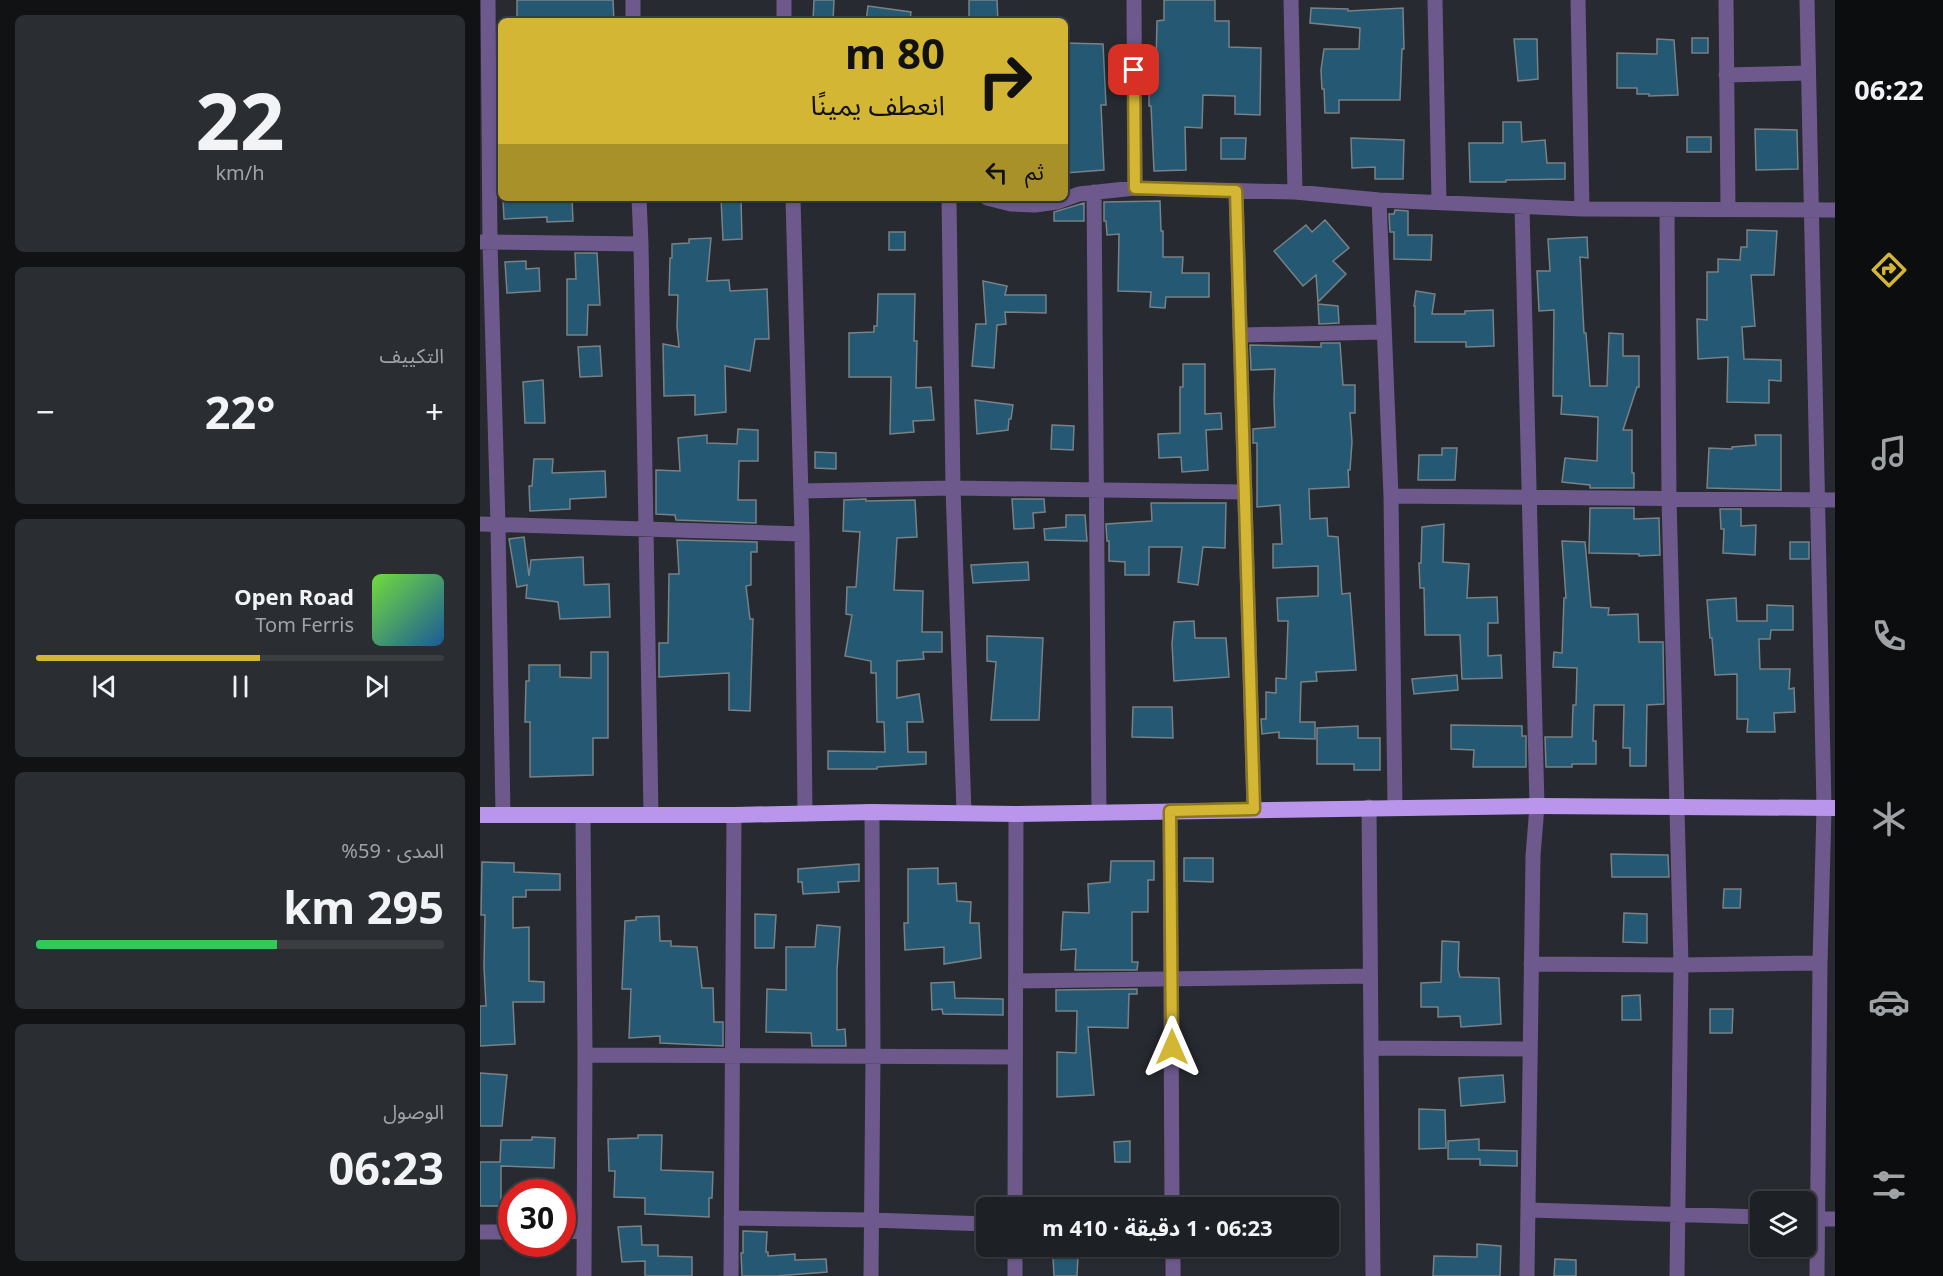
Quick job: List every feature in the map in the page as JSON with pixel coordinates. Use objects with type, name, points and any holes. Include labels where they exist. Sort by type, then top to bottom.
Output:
[{"type":"highway","points":[[480,815],[734,815],[872,812],[1016,814],[1537,806],[1829,808]]},
{"type":"street","points":[[488,0],[485,242],[498,525],[503,815]]},
{"type":"street","points":[[633,0],[633,18]]},
{"type":"street","points":[[784,0],[784,18]]},
{"type":"street","points":[[1134,0],[1135,188]]},
{"type":"street","points":[[1291,0],[1295,192]]},
{"type":"street","points":[[1436,0],[1439,202]]},
{"type":"street","points":[[1578,0],[1582,209]]},
{"type":"street","points":[[1726,0],[1728,209]]},
{"type":"street","points":[[1807,0],[1810,209],[1829,808],[1820,963],[1813,1191]]},
{"type":"street","points":[[1726,75],[1808,73]]},
{"type":"street","points":[[1068,198],[1079,194],[1135,188],[1295,192],[1379,200],[1582,209],[1835,210]]},
{"type":"street","points":[[1236,191],[1242,334],[1254,809]]},
{"type":"street","points":[[1094,192],[1099,813]]},
{"type":"street","points":[[1379,200],[1391,496],[1395,807]]},
{"type":"street","points":[[639,201],[651,815]]},
{"type":"street","points":[[793,201],[802,534],[805,814]]},
{"type":"street","points":[[949,201],[953,488],[964,813]]},
{"type":"street","points":[[999,201],[1035,205],[1060,201]]},
{"type":"street","points":[[1522,207],[1537,806],[1533,856],[1527,1276]]},
{"type":"street","points":[[1667,210],[1669,498],[1681,965],[1677,1276]]},
{"type":"street","points":[[485,242],[641,244]]},
{"type":"street","points":[[1242,334],[1384,332]]},
{"type":"street","points":[[801,491],[953,488],[1245,492]]},
{"type":"street","points":[[1391,496],[1835,500]]},
{"type":"street","points":[[480,524],[802,534]]},
{"type":"street","points":[[1369,807],[1373,1276]]},
{"type":"street","points":[[1170,811],[1172,1197]]},
{"type":"street","points":[[871,1276],[872,812]]},
{"type":"street","points":[[1015,1197],[1016,814]]},
{"type":"street","points":[[583,815],[584,1276]]},
{"type":"street","points":[[731,1276],[734,815]]},
{"type":"street","points":[[1531,964],[1820,963]]},
{"type":"street","points":[[1016,981],[1371,976]]},
{"type":"street","points":[[1371,1048],[1530,1049]]},
{"type":"street","points":[[585,1055],[1016,1057]]},
{"type":"street","points":[[1528,1210],[1750,1216]]},
{"type":"street","points":[[731,1218],[976,1224]]},
{"type":"street","points":[[1816,1218],[1835,1219]]},
{"type":"street","points":[[576,1231],[584,1231]]},
{"type":"street","points":[[480,1232],[498,1232]]},
{"type":"street","points":[[1015,1257],[1015,1276]]},
{"type":"street","points":[[1173,1257],[1173,1276]]},
{"type":"street","points":[[1815,1257],[1817,1276]]},
{"type":"building","points":[[517,0],[613,0],[614,18],[517,18]]},
{"type":"building","points":[[814,0],[834,0],[833,18],[813,18]]},
{"type":"building","points":[[969,0],[997,0],[998,18],[969,18]]},
{"type":"building","points":[[1164,0],[1215,0],[1215,21],[1229,21],[1229,47],[1261,48],[1260,115],[1235,114],[1235,96],[1203,95],[1202,128],[1185,127],[1186,170],[1154,171],[1151,106],[1149,106],[1149,63],[1156,63],[1157,21],[1164,20]]},
{"type":"building","points":[[868,6],[911,12],[910,18],[866,18]]},
{"type":"building","points":[[1311,8],[1348,9],[1348,11],[1403,8],[1404,49],[1402,49],[1400,100],[1339,100],[1339,113],[1325,113],[1321,70],[1324,49],[1359,49],[1360,28],[1310,23]]},
{"type":"building","points":[[1692,38],[1708,38],[1708,53],[1692,53]]},
{"type":"building","points":[[1514,39],[1537,39],[1538,79],[1518,81]]},
{"type":"building","points":[[1657,39],[1674,40],[1678,95],[1649,96],[1649,94],[1637,94],[1637,88],[1617,88],[1617,53],[1657,54]]},
{"type":"building","points":[[1068,43],[1103,44],[1106,105],[1101,105],[1104,170],[1068,173]]},
{"type":"building","points":[[1503,122],[1521,122],[1522,142],[1545,140],[1547,163],[1565,163],[1565,179],[1470,182],[1469,143],[1503,143]]},
{"type":"building","points":[[1755,129],[1797,130],[1798,169],[1756,170]]},
{"type":"building","points":[[1687,137],[1711,137],[1711,152],[1687,152]]},
{"type":"building","points":[[1221,138],[1246,138],[1245,159],[1221,159]]},
{"type":"building","points":[[1351,138],[1404,140],[1403,179],[1375,179],[1375,167],[1352,168]]},
{"type":"building","points":[[503,201],[572,201],[573,221],[547,222],[547,217],[504,219]]},
{"type":"building","points":[[721,201],[741,201],[742,239],[723,240]]},
{"type":"building","points":[[1160,201],[1163,257],[1183,257],[1182,273],[1209,273],[1209,297],[1166,297],[1165,308],[1150,307],[1151,292],[1118,291],[1119,234],[1107,235],[1104,202]]},
{"type":"building","points":[[1084,203],[1084,221],[1054,221],[1054,212]]},
{"type":"building","points":[[1395,210],[1408,211],[1408,235],[1432,235],[1431,260],[1394,259],[1394,232],[1390,232],[1389,214],[1394,214]]},
{"type":"building","points":[[1325,220],[1349,248],[1333,261],[1346,274],[1318,302],[1316,275],[1303,286],[1274,251],[1306,225],[1312,232]]},
{"type":"building","points":[[1747,230],[1777,231],[1774,275],[1751,275],[1755,326],[1742,327],[1744,359],[1781,360],[1781,381],[1769,380],[1769,403],[1727,402],[1728,357],[1698,359],[1697,319],[1707,320],[1707,272],[1718,272],[1718,259],[1740,260],[1741,247],[1747,247]]},
{"type":"building","points":[[889,232],[905,232],[905,250],[889,250]]},
{"type":"building","points":[[1587,237],[1588,258],[1580,257],[1584,333],[1586,333],[1590,386],[1607,386],[1609,333],[1623,334],[1623,356],[1639,356],[1639,387],[1637,387],[1623,430],[1632,430],[1634,488],[1590,488],[1590,485],[1562,482],[1565,458],[1597,461],[1598,417],[1561,414],[1562,396],[1553,396],[1554,310],[1539,311],[1537,271],[1550,271],[1548,239]]},
{"type":"building","points":[[711,238],[707,281],[729,280],[730,291],[767,289],[769,339],[755,339],[750,371],[725,366],[726,412],[695,415],[695,395],[664,396],[663,344],[679,347],[678,295],[669,295],[670,258],[672,258],[672,244],[689,243],[689,239]]},
{"type":"building","points":[[575,253],[597,253],[600,305],[588,305],[587,335],[567,335],[567,279],[576,279]]},
{"type":"building","points":[[526,261],[526,269],[539,268],[540,291],[507,293],[505,262]]},
{"type":"building","points":[[983,281],[1007,286],[1005,295],[1046,295],[1046,313],[1005,312],[1006,324],[997,325],[994,368],[972,366],[976,324],[986,324]]},
{"type":"building","points":[[1416,291],[1435,294],[1432,314],[1465,314],[1465,311],[1493,310],[1494,346],[1466,347],[1466,342],[1415,342]]},
{"type":"building","points":[[878,294],[915,294],[916,388],[931,387],[934,420],[913,421],[914,432],[890,434],[891,377],[849,377],[849,333],[874,332],[874,326],[877,326]]},
{"type":"building","points":[[1318,304],[1338,306],[1339,323],[1319,324]]},
{"type":"building","points":[[1321,343],[1340,343],[1343,385],[1355,385],[1355,413],[1350,413],[1352,442],[1350,470],[1348,470],[1349,487],[1309,489],[1310,519],[1327,518],[1328,536],[1338,537],[1342,594],[1350,593],[1356,670],[1316,672],[1317,681],[1301,682],[1300,722],[1315,722],[1315,739],[1279,738],[1279,732],[1262,734],[1261,719],[1266,719],[1266,692],[1276,693],[1276,678],[1286,679],[1288,621],[1278,621],[1277,598],[1318,596],[1318,566],[1273,568],[1273,544],[1282,544],[1280,505],[1257,507],[1257,443],[1253,443],[1253,429],[1275,427],[1275,369],[1251,370],[1250,345],[1321,347]]},
{"type":"building","points":[[600,346],[602,376],[580,377],[578,347]]},
{"type":"building","points":[[1183,364],[1205,364],[1205,414],[1221,413],[1222,429],[1206,430],[1208,470],[1182,472],[1181,457],[1159,458],[1158,434],[1180,433],[1180,387],[1183,387]]},
{"type":"building","points":[[543,380],[545,423],[525,423],[523,382]]},
{"type":"building","points":[[975,400],[1013,405],[1008,430],[977,434]]},
{"type":"building","points":[[1052,425],[1074,426],[1073,450],[1051,449]]},
{"type":"building","points":[[738,429],[758,430],[758,461],[739,461],[738,500],[756,500],[756,523],[676,520],[675,515],[656,514],[656,470],[680,471],[678,438],[707,435],[707,443],[737,444]]},
{"type":"building","points":[[1755,435],[1781,435],[1781,490],[1707,488],[1709,448],[1732,449],[1732,447],[1756,445]]},
{"type":"building","points":[[1442,448],[1457,448],[1455,480],[1418,480],[1419,455],[1442,455]]},
{"type":"building","points":[[815,452],[836,453],[836,469],[815,468]]},
{"type":"building","points":[[534,459],[553,459],[552,473],[605,471],[606,497],[570,499],[570,509],[530,511],[529,486],[532,486]]},
{"type":"building","points":[[866,499],[866,501],[915,500],[917,537],[897,538],[894,590],[923,591],[922,632],[942,632],[942,652],[923,652],[924,659],[897,661],[897,698],[919,694],[923,722],[907,722],[908,752],[926,752],[926,764],[877,767],[877,769],[828,769],[828,751],[885,752],[884,722],[877,722],[876,673],[871,673],[871,661],[845,656],[852,615],[846,614],[847,587],[856,587],[860,532],[843,531],[844,500]]},
{"type":"building","points":[[1012,499],[1044,499],[1045,512],[1033,513],[1034,528],[1014,529]]},
{"type":"building","points":[[1151,503],[1226,503],[1225,548],[1203,547],[1198,585],[1178,582],[1182,547],[1149,547],[1149,575],[1125,575],[1125,562],[1109,561],[1106,524],[1152,521]]},
{"type":"building","points":[[1590,508],[1634,508],[1634,519],[1659,518],[1660,555],[1589,553]]},
{"type":"building","points":[[1720,509],[1741,509],[1741,526],[1756,525],[1755,555],[1723,553],[1724,529],[1721,529]]},
{"type":"building","points":[[1066,515],[1085,515],[1087,541],[1045,540],[1044,529],[1066,527]]},
{"type":"building","points":[[1444,524],[1443,562],[1469,564],[1467,598],[1497,597],[1498,623],[1488,623],[1488,656],[1501,655],[1502,678],[1462,679],[1460,635],[1425,635],[1424,588],[1420,588],[1419,563],[1421,563],[1422,527]]},
{"type":"building","points":[[524,537],[529,576],[531,560],[583,557],[584,585],[609,584],[610,617],[560,619],[558,602],[526,598],[527,585],[517,587],[509,539]]},
{"type":"building","points":[[677,540],[757,542],[757,552],[751,552],[751,585],[746,586],[750,619],[753,619],[750,711],[729,710],[729,673],[659,677],[659,643],[668,643],[669,574],[679,574]]},
{"type":"building","points":[[1562,541],[1585,542],[1591,607],[1609,608],[1608,615],[1638,614],[1639,642],[1663,642],[1664,704],[1647,705],[1646,766],[1630,766],[1630,748],[1623,748],[1624,705],[1594,705],[1593,741],[1596,741],[1596,764],[1546,767],[1545,737],[1572,737],[1573,705],[1576,705],[1577,668],[1553,667],[1554,652],[1562,653],[1564,598],[1566,598]]},
{"type":"building","points":[[1790,542],[1809,542],[1809,559],[1790,559]]},
{"type":"building","points":[[1028,562],[1029,580],[973,583],[971,565]]},
{"type":"building","points":[[1736,598],[1737,621],[1767,621],[1767,605],[1793,606],[1793,630],[1771,630],[1770,639],[1759,639],[1760,669],[1790,669],[1789,689],[1794,688],[1795,712],[1774,713],[1775,732],[1747,732],[1748,719],[1737,719],[1737,674],[1715,675],[1707,600]]},
{"type":"building","points":[[1194,621],[1195,638],[1226,638],[1229,677],[1174,681],[1172,644],[1174,622]]},
{"type":"building","points":[[987,636],[1043,638],[1039,720],[991,720],[996,662],[987,661]]},
{"type":"building","points":[[591,652],[608,652],[608,738],[593,738],[593,775],[530,777],[530,722],[525,722],[526,681],[529,681],[529,665],[560,665],[560,677],[591,678]]},
{"type":"building","points":[[1457,675],[1458,690],[1414,694],[1412,679]]},
{"type":"building","points":[[1133,707],[1172,707],[1173,738],[1132,737]]},
{"type":"building","points":[[1451,725],[1522,726],[1522,736],[1526,736],[1526,767],[1473,767],[1474,750],[1451,749]]},
{"type":"building","points":[[1358,726],[1358,738],[1380,738],[1380,770],[1354,770],[1354,764],[1317,764],[1317,728]]},
{"type":"building","points":[[1611,854],[1668,855],[1669,877],[1612,877]]},
{"type":"building","points":[[1184,858],[1213,858],[1213,882],[1184,881]]},
{"type":"building","points":[[1111,861],[1154,861],[1154,880],[1148,880],[1148,912],[1132,912],[1132,962],[1138,962],[1137,970],[1075,970],[1076,949],[1061,950],[1063,912],[1089,913],[1088,884],[1110,882]]},
{"type":"building","points":[[482,862],[514,863],[514,872],[560,874],[560,890],[526,890],[526,897],[513,897],[513,928],[529,927],[529,981],[544,982],[544,1002],[513,1002],[515,1044],[480,1046],[480,1006],[486,1006],[485,915],[481,915]]},
{"type":"building","points":[[859,864],[859,881],[838,882],[839,892],[803,894],[802,882],[798,882],[798,869]]},
{"type":"building","points":[[938,868],[938,884],[956,883],[957,901],[971,902],[970,923],[979,923],[981,958],[944,964],[944,947],[905,950],[904,923],[908,923],[908,869]]},
{"type":"building","points":[[1724,889],[1741,889],[1740,908],[1723,908]]},
{"type":"building","points":[[1624,913],[1647,914],[1647,943],[1623,942]]},
{"type":"building","points":[[755,914],[776,915],[774,948],[755,948]]},
{"type":"building","points":[[659,916],[660,941],[671,941],[671,946],[697,947],[702,988],[713,988],[714,1022],[723,1022],[723,1046],[660,1043],[660,1036],[629,1038],[631,989],[622,989],[625,921],[636,920],[636,917]]},
{"type":"building","points":[[817,925],[840,927],[837,1030],[845,1029],[846,1046],[812,1046],[811,1033],[766,1032],[767,989],[786,990],[786,947],[815,947]]},
{"type":"building","points":[[1442,941],[1459,942],[1460,977],[1499,978],[1501,1024],[1461,1027],[1460,1016],[1438,1017],[1438,1007],[1421,1007],[1421,983],[1441,982]]},
{"type":"building","points":[[954,982],[955,998],[1003,999],[1003,1015],[943,1014],[942,1009],[932,1010],[931,983]]},
{"type":"building","points":[[1137,989],[1137,994],[1129,994],[1128,1028],[1088,1027],[1094,1095],[1057,1097],[1057,1052],[1076,1053],[1077,1011],[1056,1011],[1056,990]]},
{"type":"building","points":[[1640,995],[1641,1020],[1622,1020],[1622,996]]},
{"type":"building","points":[[1710,1009],[1733,1009],[1732,1033],[1710,1033]]},
{"type":"building","points":[[480,1073],[507,1075],[502,1126],[480,1126]]},
{"type":"building","points":[[1503,1075],[1505,1102],[1461,1106],[1459,1078]]},
{"type":"building","points":[[1419,1109],[1445,1110],[1446,1148],[1419,1149]]},
{"type":"building","points":[[638,1135],[662,1135],[661,1170],[713,1172],[709,1217],[645,1214],[645,1198],[614,1197],[615,1171],[609,1171],[608,1139],[638,1138]]},
{"type":"building","points":[[532,1137],[555,1138],[554,1168],[501,1166],[501,1179],[498,1179],[498,1206],[480,1206],[480,1162],[500,1162],[501,1140],[532,1140]]},
{"type":"building","points":[[1479,1139],[1479,1150],[1517,1151],[1517,1166],[1480,1165],[1480,1159],[1448,1159],[1448,1141]]},
{"type":"building","points":[[1130,1141],[1130,1162],[1115,1162],[1114,1142]]},
{"type":"building","points":[[641,1226],[642,1245],[658,1245],[658,1256],[692,1257],[692,1276],[645,1276],[645,1261],[622,1262],[618,1227]]},
{"type":"building","points":[[743,1231],[767,1232],[766,1252],[768,1256],[795,1254],[795,1260],[826,1259],[827,1272],[742,1276]]},
{"type":"building","points":[[1477,1244],[1501,1246],[1500,1276],[1433,1276],[1434,1256],[1477,1257]]},
{"type":"building","points":[[1078,1257],[1077,1276],[1054,1276],[1053,1258]]},
{"type":"building","points":[[1555,1259],[1576,1260],[1576,1276],[1554,1276]]},
{"type":"route","points":[[1134,70],[1135,188],[1236,191],[1242,334],[1254,809],[1170,811],[1172,1047]]}]
